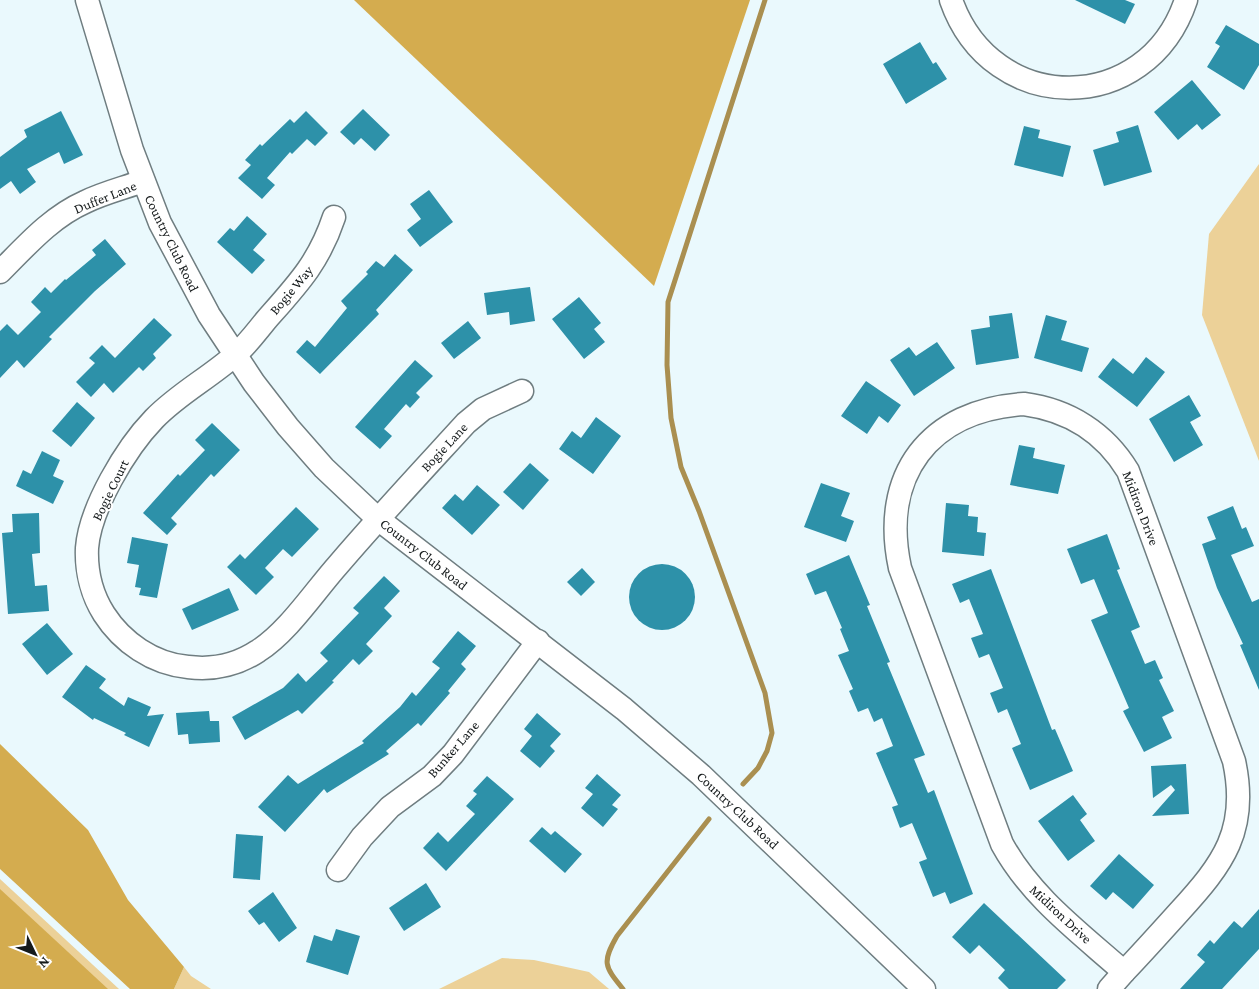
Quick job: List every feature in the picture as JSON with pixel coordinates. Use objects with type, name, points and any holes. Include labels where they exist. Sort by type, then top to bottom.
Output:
[{"type":"street","name":"Country Club Road","points":[[87,0],[143,181],[183,270],[235,355],[288,427],[324,468],[406,542],[538,641],[624,709],[701,775],[924,989]]},
{"type":"street","points":[[951,0],[962,27],[981,51],[992,61],[1023,80],[1063,89],[1098,84],[1136,67],[1166,39],[1181,15],[1186,0]]},
{"type":"street","name":"Duffer Lane","points":[[0,272],[36,236],[63,214],[85,202],[143,181]]},
{"type":"street","name":"Bogie Way","points":[[235,355],[306,275],[321,251],[334,217]]},
{"type":"street","name":"Bogie Court","points":[[235,355],[189,388],[153,419],[122,461],[103,496],[89,533],[87,564],[94,594],[109,622],[119,634],[143,652],[183,667],[210,668],[248,657],[280,633],[378,518]]},
{"type":"street","name":"Bogie Lane","points":[[378,518],[466,423],[495,402],[522,391]]},
{"type":"street","name":"Midiron Drive","points":[[1109,989],[1208,880],[1230,844],[1239,803],[1234,761],[1128,471],[1122,460],[1105,440],[1084,425],[1062,413],[1024,404],[987,409],[964,417],[943,430],[916,456],[905,477],[896,511],[896,546],[900,568],[1002,844],[1016,869],[1034,891],[1124,972]]},
{"type":"street","name":"Bunker Lane","points":[[338,870],[362,838],[390,807],[432,776],[453,754],[538,641]]},
{"type":"shaded area","points":[[354,0],[750,0],[654,286]]},
{"type":"shaded area","points":[[1259,164],[1259,461],[1202,315],[1209,234]]},
{"type":"shaded area","points":[[0,744],[88,830],[128,900],[184,967],[174,989],[130,989],[0,869]]},
{"type":"shaded area","points":[[0,879],[119,989],[0,989]]},
{"type":"shaded area","points":[[0,889],[108,989],[0,989]]},
{"type":"shaded area","points":[[502,958],[534,960],[589,972],[609,989],[439,989]]},
{"type":"shaded area","points":[[184,967],[191,976],[211,989],[174,989]]},
{"type":"building","points":[[1075,0],[1125,0],[1135,4],[1125,24]]},
{"type":"building","points":[[1226,25],[1259,44],[1259,65],[1244,90],[1207,67],[1220,46],[1215,43]]},
{"type":"building","points":[[920,42],[933,64],[936,62],[947,79],[906,104],[883,64]]},
{"type":"building","points":[[1192,80],[1221,115],[1202,130],[1197,124],[1178,140],[1154,112]]},
{"type":"building","points":[[363,109],[390,135],[375,151],[361,138],[354,145],[340,132]]},
{"type":"building","points":[[61,111],[83,155],[64,164],[59,152],[27,169],[36,182],[20,194],[11,181],[0,189],[0,157],[27,137],[24,130]]},
{"type":"building","points":[[306,111],[328,133],[315,146],[307,139],[292,154],[290,152],[267,178],[275,185],[262,199],[238,178],[251,165],[245,160],[260,144],[262,146],[290,119],[294,123]]},
{"type":"building","points":[[1138,125],[1152,172],[1104,186],[1093,150],[1119,142],[1116,132]]},
{"type":"building","points":[[1024,126],[1040,130],[1038,138],[1071,146],[1063,177],[1014,165]]},
{"type":"building","points":[[429,190],[453,222],[420,247],[407,230],[421,219],[410,204]]},
{"type":"building","points":[[247,216],[267,234],[253,250],[265,260],[252,274],[217,242],[230,228],[234,231]]},
{"type":"building","points":[[105,239],[126,264],[95,291],[49,337],[52,339],[24,368],[17,360],[0,378],[0,331],[7,324],[18,335],[41,312],[31,302],[45,287],[51,293],[65,279],[96,255],[92,250]]},
{"type":"building","points":[[395,254],[413,270],[376,310],[379,314],[320,374],[296,352],[307,340],[315,347],[347,308],[341,301],[368,274],[366,272],[376,261],[384,267]]},
{"type":"building","points":[[530,287],[535,321],[510,325],[509,312],[487,315],[484,293]]},
{"type":"building","points":[[579,297],[601,323],[594,329],[605,342],[584,359],[552,319]]},
{"type":"building","points":[[1012,313],[1019,358],[976,365],[971,330],[990,327],[989,316]]},
{"type":"building","points":[[1046,315],[1067,321],[1061,340],[1089,348],[1082,372],[1034,358]]},
{"type":"building","points":[[154,318],[172,335],[153,354],[156,358],[143,371],[139,367],[113,393],[104,383],[91,397],[76,382],[95,363],[89,358],[102,345],[115,358]]},
{"type":"building","points":[[468,321],[481,338],[454,359],[441,343]]},
{"type":"building","points":[[937,342],[955,368],[914,396],[890,360],[909,347],[916,356]]},
{"type":"building","points":[[1146,357],[1165,372],[1137,407],[1098,377],[1113,358],[1133,374]]},
{"type":"building","points":[[415,360],[433,376],[416,393],[420,397],[410,408],[406,404],[384,429],[392,436],[380,449],[355,427]]},
{"type":"building","points":[[866,381],[901,405],[888,423],[879,416],[867,434],[841,416]]},
{"type":"building","points":[[1189,395],[1201,416],[1190,422],[1203,445],[1174,462],[1149,419]]},
{"type":"building","points":[[77,402],[95,418],[71,447],[52,431]]},
{"type":"building","points":[[596,417],[621,436],[593,474],[559,449],[572,431],[581,438]]},
{"type":"building","points":[[212,423],[240,450],[214,477],[211,474],[171,518],[177,524],[167,535],[143,513],[178,474],[180,476],[205,450],[195,440]]},
{"type":"building","points":[[1019,445],[1035,448],[1033,458],[1065,465],[1058,494],[1010,485]]},
{"type":"building","points":[[42,451],[60,460],[53,476],[64,481],[53,504],[16,486],[23,470],[31,474]]},
{"type":"building","points":[[530,463],[549,480],[523,510],[503,492]]},
{"type":"building","points":[[821,483],[850,493],[841,516],[854,521],[846,542],[804,527]]},
{"type":"building","points":[[477,485],[500,505],[472,535],[442,508],[455,494],[463,501]]},
{"type":"building","points":[[946,503],[969,505],[968,516],[978,517],[977,532],[986,533],[984,556],[942,552]]},
{"type":"building","points":[[1233,506],[1242,529],[1246,527],[1254,546],[1231,555],[1252,602],[1259,599],[1259,690],[1240,645],[1243,644],[1217,588],[1202,544],[1216,539],[1207,517]]},
{"type":"building","points":[[296,507],[319,529],[292,557],[283,549],[265,568],[274,577],[256,595],[227,567],[240,554],[245,559]]},
{"type":"building","points":[[39,513],[40,553],[32,554],[35,586],[47,585],[49,611],[8,614],[2,533],[13,532],[12,514]]},
{"type":"building","points":[[1107,534],[1120,569],[1117,570],[1140,627],[1131,631],[1145,664],[1155,660],[1163,678],[1159,680],[1174,711],[1162,717],[1172,738],[1144,752],[1123,711],[1129,708],[1091,620],[1108,613],[1094,579],[1081,584],[1067,549]]},
{"type":"building","points":[[132,537],[168,544],[157,598],[139,595],[141,588],[135,587],[139,565],[127,563]]},
{"type":"building","points":[[849,555],[870,605],[867,606],[890,662],[887,663],[925,755],[914,759],[928,793],[934,790],[973,894],[950,904],[945,892],[933,897],[919,862],[927,859],[912,823],[900,828],[892,807],[898,805],[876,753],[893,746],[882,718],[874,722],[868,708],[858,712],[849,691],[853,689],[838,655],[849,651],[840,629],[842,628],[826,591],[815,595],[806,574]]},
{"type":"building","points":[[662,564],[675,567],[685,574],[692,584],[695,597],[692,610],[685,620],[675,627],[662,630],[649,627],[639,620],[632,610],[629,597],[632,584],[639,574],[649,567]]},
{"type":"building","points":[[582,568],[595,582],[581,596],[567,582]]},
{"type":"building","points":[[991,569],[1052,730],[1055,729],[1073,771],[1030,790],[1012,748],[1021,744],[1007,709],[998,713],[990,693],[1003,688],[989,654],[979,658],[971,638],[983,634],[969,599],[960,603],[952,584]]},
{"type":"building","points":[[384,576],[400,591],[384,608],[392,616],[366,644],[373,651],[359,665],[353,659],[332,681],[334,682],[302,714],[298,710],[245,740],[232,717],[283,688],[298,673],[306,682],[328,661],[320,653],[359,613],[353,608]]},
{"type":"building","points":[[229,588],[239,610],[192,630],[182,609]]},
{"type":"building","points":[[47,623],[73,654],[47,675],[22,644]]},
{"type":"building","points":[[458,631],[476,646],[461,664],[466,669],[448,691],[450,693],[421,726],[418,723],[386,751],[389,754],[327,793],[324,789],[285,832],[258,807],[288,775],[298,784],[364,743],[362,741],[400,707],[412,692],[416,696],[440,668],[432,662]]},
{"type":"building","points":[[86,665],[106,679],[99,688],[124,706],[128,697],[151,707],[147,716],[164,714],[149,747],[124,735],[126,733],[94,718],[93,720],[62,697]]},
{"type":"building","points":[[209,711],[210,721],[219,721],[220,742],[189,744],[188,734],[178,735],[176,713]]},
{"type":"building","points":[[537,713],[561,734],[550,746],[555,751],[540,768],[520,751],[532,736],[524,729]]},
{"type":"building","points":[[1186,764],[1189,814],[1152,816],[1175,790],[1171,785],[1153,798],[1151,766]]},
{"type":"building","points":[[597,774],[621,795],[612,805],[618,809],[603,827],[581,808],[593,794],[585,788]]},
{"type":"building","points":[[487,776],[514,799],[446,871],[423,848],[438,832],[448,842],[475,814],[466,806],[477,794],[473,791]]},
{"type":"building","points":[[1073,795],[1087,814],[1080,820],[1095,841],[1068,861],[1038,821]]},
{"type":"building","points":[[542,827],[551,835],[555,831],[582,854],[565,873],[529,841]]},
{"type":"building","points":[[236,834],[263,836],[260,880],[233,878]]},
{"type":"building","points":[[1119,854],[1154,885],[1133,909],[1113,892],[1106,900],[1090,886]]},
{"type":"building","points":[[426,883],[441,907],[404,931],[389,908]]},
{"type":"building","points":[[273,892],[297,928],[279,942],[264,922],[259,925],[248,911]]},
{"type":"building","points":[[984,903],[1066,980],[1057,989],[1009,989],[998,978],[1005,970],[979,945],[970,954],[952,937]]},
{"type":"building","points":[[1259,909],[1259,949],[1222,989],[1180,989],[1205,962],[1197,955],[1210,940],[1214,944],[1234,921],[1242,928]]},
{"type":"building","points":[[336,929],[360,936],[348,975],[306,962],[314,935],[332,941]]},
{"type":"waterway","points":[[743,784],[758,768],[767,751],[772,733],[765,693],[699,511],[681,467],[671,418],[667,365],[668,302],[765,0]]},
{"type":"waterway","points":[[623,989],[612,975],[607,964],[607,958],[612,945],[617,936],[709,819]]}]
